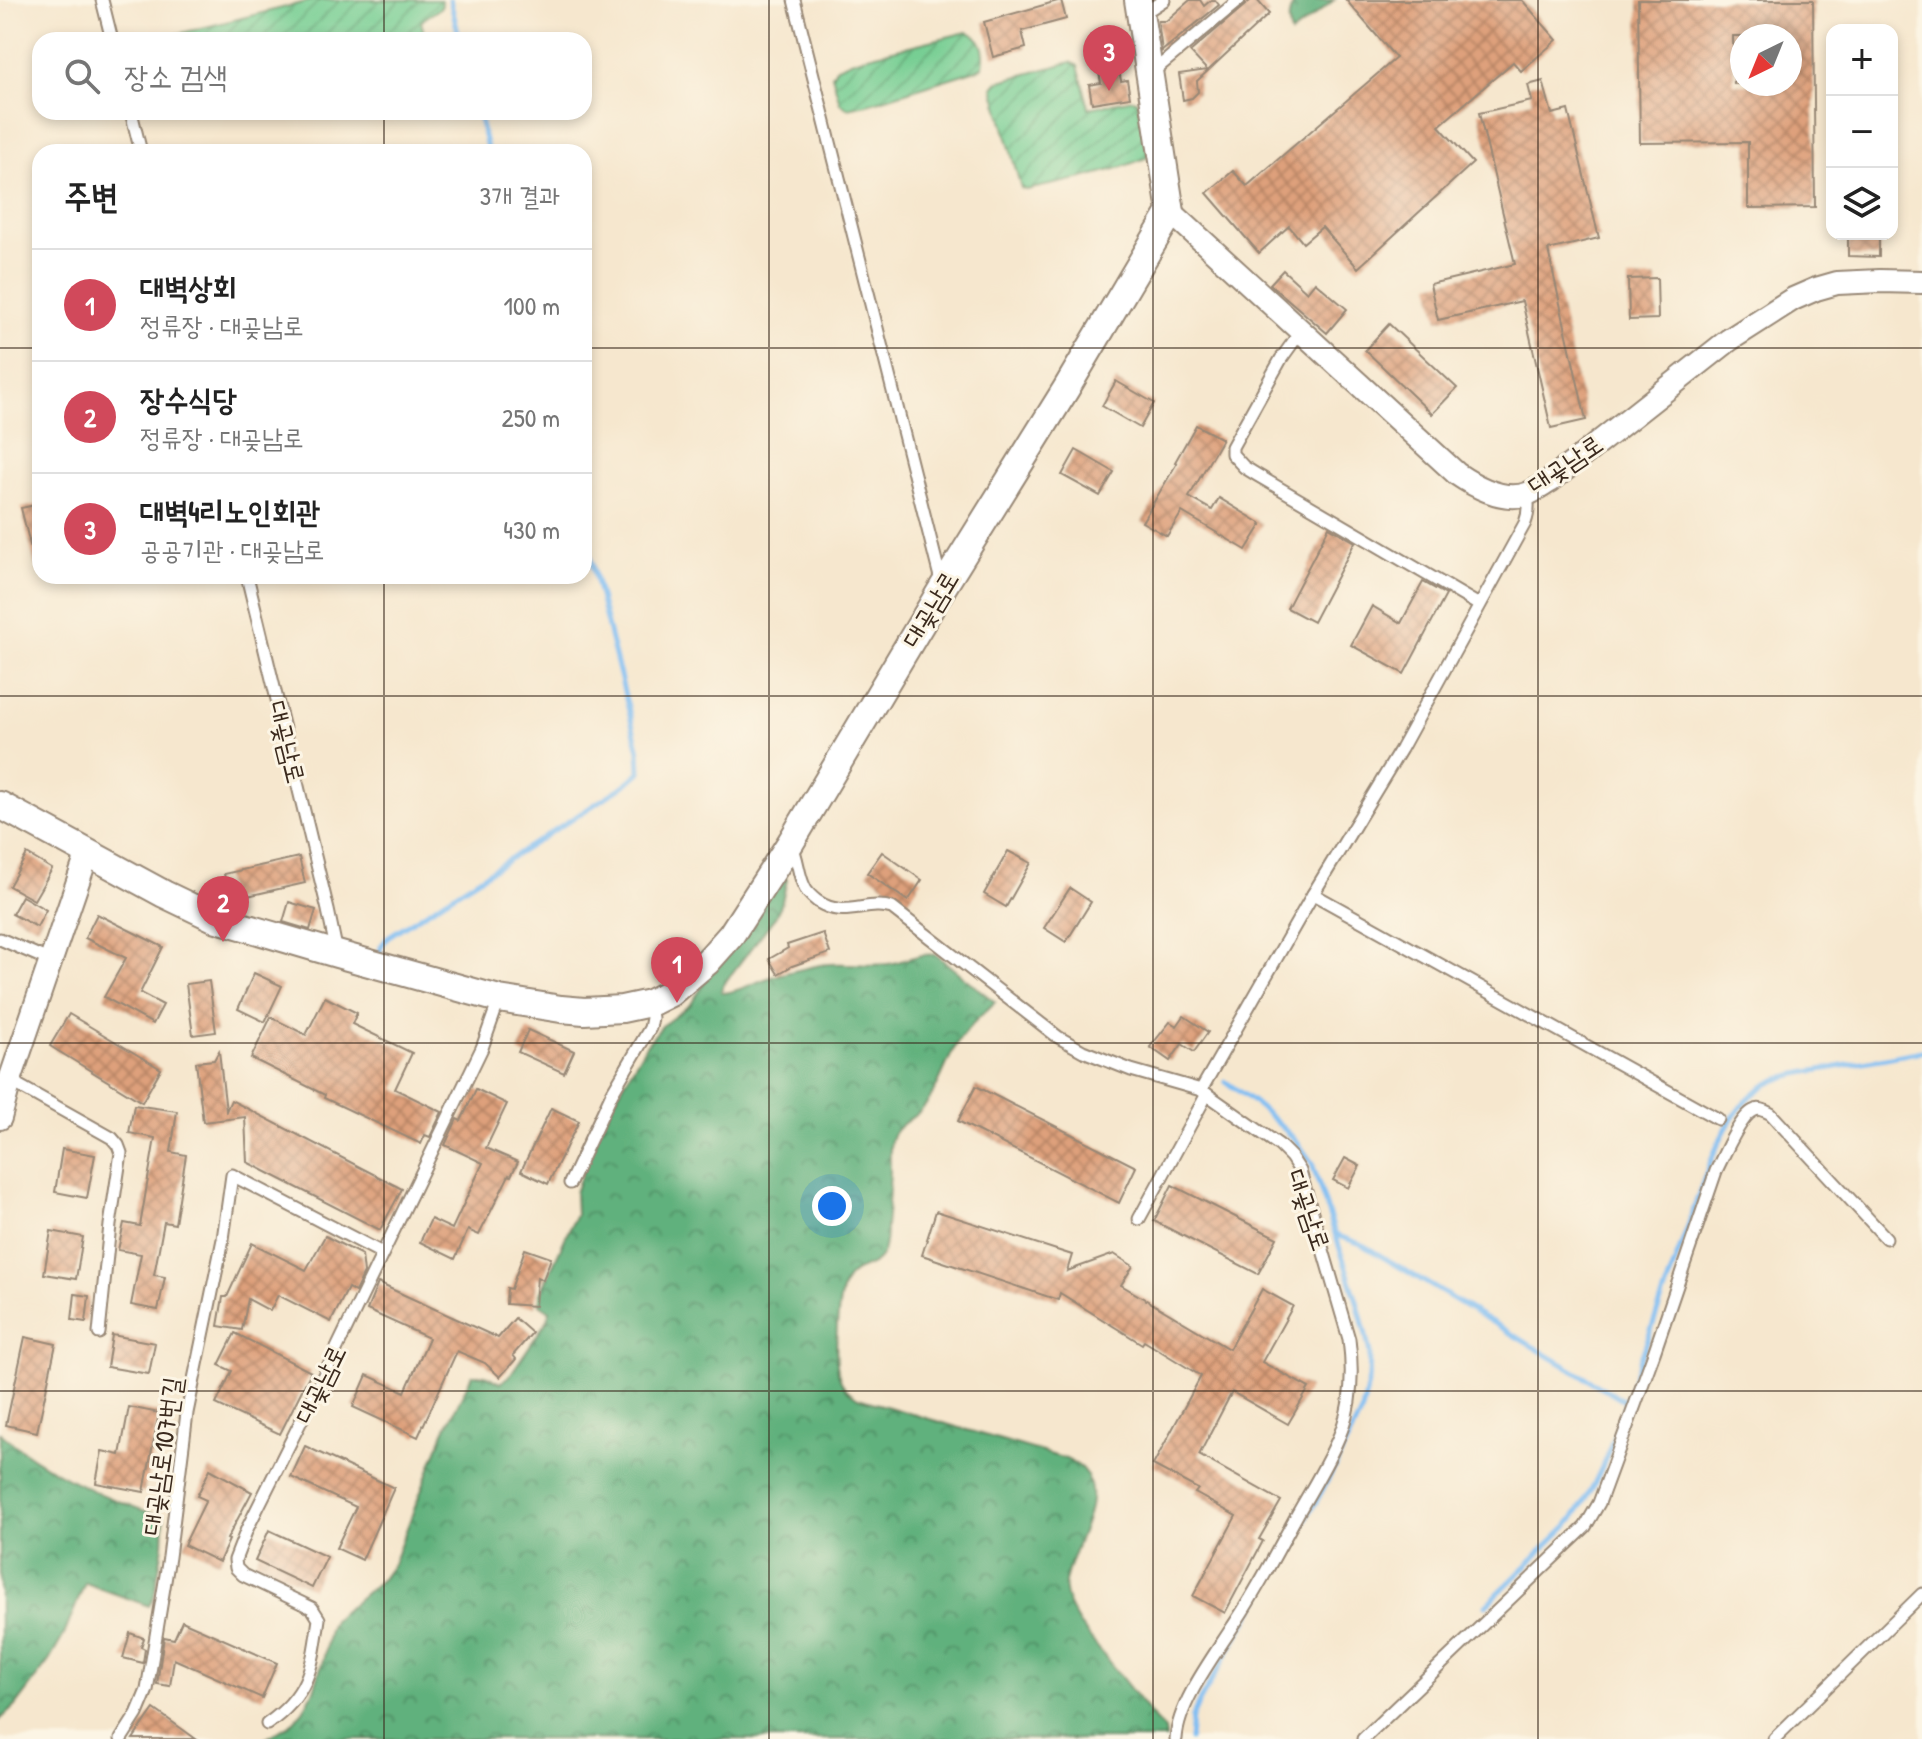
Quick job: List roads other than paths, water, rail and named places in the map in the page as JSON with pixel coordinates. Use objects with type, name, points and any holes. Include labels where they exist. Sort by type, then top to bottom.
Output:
[{"type":"street","points":[[1139,8],[1171,212]]},
{"type":"street","name":"대곶남로","points":[[0,805],[214,918],[499,999],[584,1011],[622,1009],[650,1003],[670,993],[707,962],[731,935],[791,842],[1171,212],[1457,474],[1490,492],[1511,496],[1527,494],[1550,481],[1729,340],[1793,299],[1837,283],[1922,282]]},
{"type":"street","points":[[0,1118],[5,1078],[51,961],[88,852]]},
{"type":"lane","points":[[102,0],[110,32]]},
{"type":"lane","points":[[794,0],[943,587]]},
{"type":"lane","points":[[1139,8],[1164,0]]},
{"type":"lane","points":[[1150,75],[1225,4],[1239,0]]},
{"type":"lane","points":[[133,120],[139,144]]},
{"type":"lane","points":[[1301,331],[1281,359],[1232,447],[1232,454],[1257,475],[1479,605]]},
{"type":"lane","points":[[1139,1219],[1204,1092],[1313,894],[1401,749],[1525,523],[1529,505],[1527,494]]},
{"type":"lane","name":"대곶남로","points":[[249,584],[337,954]]},
{"type":"lane","name":"대곶남로","points":[[791,842],[803,886],[819,902],[841,910],[883,905],[892,908],[1058,1037],[1083,1051],[1131,1070],[1204,1092],[1279,1145],[1300,1171],[1349,1339],[1352,1363],[1348,1406],[1333,1449],[1241,1615],[1189,1699],[1180,1717],[1176,1739]]},
{"type":"lane","points":[[1313,894],[1718,1119]]},
{"type":"lane","points":[[0,939],[51,961]]},
{"type":"lane","name":"대곶남로","points":[[267,1724],[285,1712],[308,1675],[319,1619],[312,1608],[243,1575],[236,1568],[235,1560],[247,1529],[482,1048],[499,999]]},
{"type":"lane","points":[[570,1183],[612,1093],[650,1028],[650,1003]]},
{"type":"lane","points":[[5,1078],[112,1138],[121,1153],[99,1333]]},
{"type":"lane","points":[[1363,1739],[1585,1527],[1593,1515],[1716,1171],[1729,1143],[1749,1113],[1763,1109],[1771,1114],[1886,1238]]},
{"type":"lane","name":"대곶남로107번길","points":[[121,1739],[137,1714],[147,1690],[169,1557],[187,1413],[223,1239],[232,1175],[382,1253]]},
{"type":"lane","points":[[1774,1739],[1922,1594]]},
{"type":"waterway","points":[[450,0],[458,32]]},
{"type":"waterway","points":[[480,120],[486,144]]},
{"type":"waterway","points":[[380,953],[389,936],[625,785],[640,772],[639,751],[592,565]]},
{"type":"waterway","points":[[1486,1605],[1567,1526],[1599,1475],[1708,1168],[1736,1113],[1749,1098],[1779,1079],[1922,1051]]},
{"type":"waterway","points":[[1190,1739],[1192,1717],[1198,1704],[1335,1466],[1362,1411],[1369,1379],[1370,1354],[1366,1335],[1312,1163],[1295,1139],[1226,1082]]},
{"type":"waterway","points":[[1336,1235],[1361,1244],[1626,1402]]},
{"type":"place","name":"대벽4리노인회관","points":[[1109,91]]},
{"type":"place","name":"장수식당","points":[[223,942]]},
{"type":"place","name":"대벽상회","points":[[677,1003]]}]
